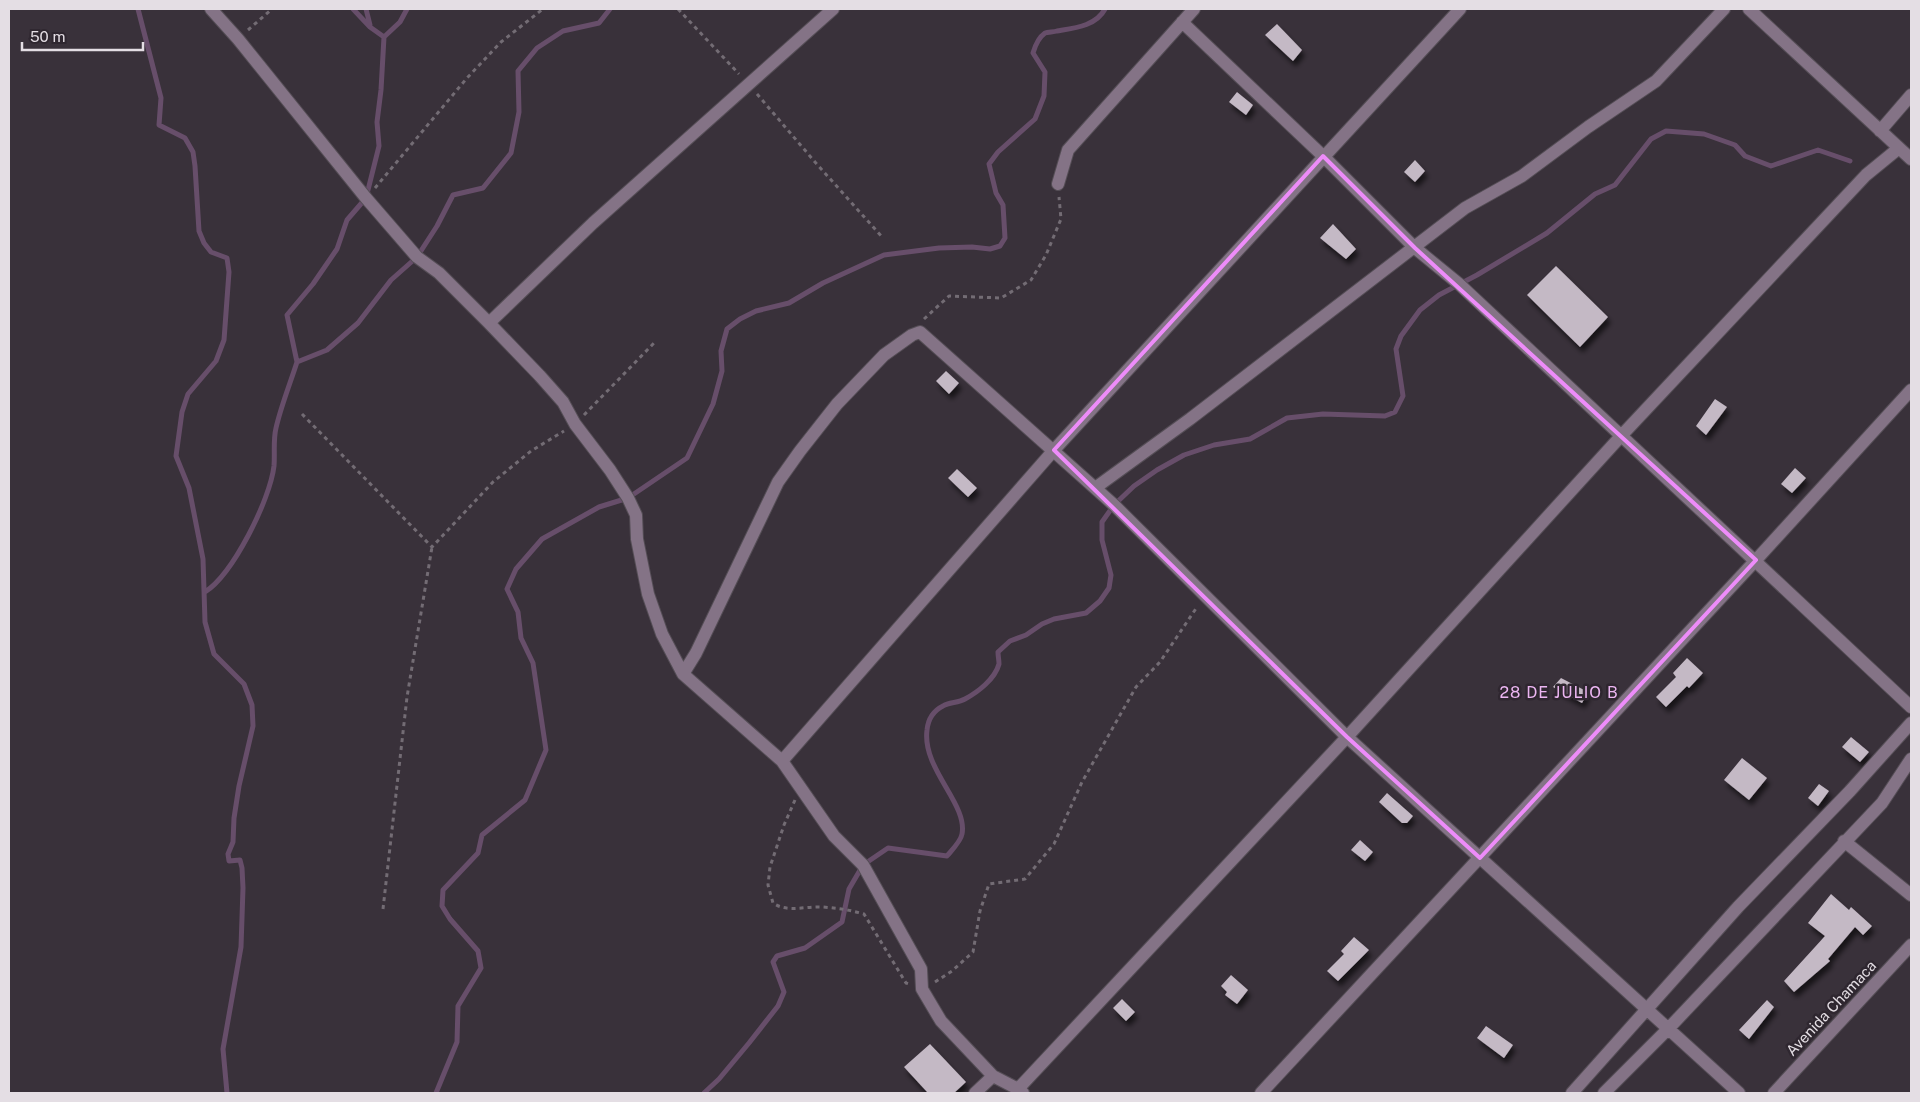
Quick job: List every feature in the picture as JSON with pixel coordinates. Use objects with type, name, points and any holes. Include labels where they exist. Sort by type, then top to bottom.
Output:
[{"type":"street","points":[[211,9],[238,39],[366,198],[417,257],[439,273],[490,323],[562,402],[575,424],[610,470],[628,498],[636,515],[637,539],[648,594],[662,634],[683,674],[782,761],[834,836],[863,866],[921,970],[922,989],[941,1021],[993,1076],[1021,1091],[1348,737],[1621,436],[1866,175],[1898,148]]},
{"type":"street","points":[[490,323],[593,223],[833,9]]},
{"type":"street","points":[[1058,184],[1068,150],[1194,9]]},
{"type":"street","points":[[782,761],[1054,450],[1460,9]]},
{"type":"street","points":[[1095,488],[1190,419],[1465,208],[1522,176],[1588,127],[1656,81],[1724,9]]},
{"type":"street","points":[[1749,9],[1911,159]]},
{"type":"street","points":[[1182,22],[1323,156],[1415,248],[1459,284],[1911,707]]},
{"type":"street","points":[[1880,130],[1911,96]]},
{"type":"street","points":[[683,674],[696,653],[778,482],[837,404],[884,355],[912,335],[920,332],[1095,488],[1348,737],[1739,1093]]},
{"type":"street","points":[[1261,1093],[1756,560],[1911,390]]},
{"type":"street","points":[[1572,1093],[1738,907],[1850,791],[1911,723]]},
{"type":"street","points":[[1604,1093],[1668,1029],[1882,803],[1911,759]]},
{"type":"street","points":[[1844,841],[1911,895]]},
{"type":"street","name":"Avenida Chamaca","points":[[1774,1093],[1911,945]]},
{"type":"street","points":[[975,1093],[993,1076]]},
{"type":"path","points":[[238,39],[272,9]]},
{"type":"path","points":[[366,198],[467,78],[501,42],[543,9]]},
{"type":"path","points":[[678,9],[750,85],[883,238]]},
{"type":"path","points":[[920,332],[920,324],[949,296],[1001,298],[1031,280],[1046,255],[1061,219],[1058,184]]},
{"type":"path","points":[[382,908],[407,697],[432,547],[493,482],[531,451],[575,424],[655,342]]},
{"type":"path","points":[[302,414],[432,547]]},
{"type":"path","points":[[802,790],[791,806],[770,867],[768,885],[773,904],[781,909],[820,907],[844,909],[864,914],[906,983],[922,989],[952,971],[973,952],[980,911],[989,884],[1024,879],[1054,844],[1082,782],[1136,687],[1160,662],[1206,596]]},
{"type":"highlighted area","points":[[1323,156],[1415,248],[1756,560],[1480,858],[1347,737],[1054,450]]},
{"type":"building","points":[[1277,24],[1302,50],[1293,61],[1265,35]]},
{"type":"building","points":[[1237,92],[1253,105],[1246,115],[1229,102]]},
{"type":"building","points":[[1415,160],[1425,171],[1415,182],[1404,172]]},
{"type":"building","points":[[1333,224],[1356,249],[1346,259],[1320,238]]},
{"type":"building","points":[[1556,266],[1608,317],[1580,347],[1527,295]]},
{"type":"building","points":[[946,371],[959,383],[949,394],[936,381]]},
{"type":"building","points":[[1715,399],[1727,407],[1706,435],[1696,426]]},
{"type":"building","points":[[1795,468],[1806,478],[1792,493],[1781,484]]},
{"type":"building","points":[[957,469],[977,488],[968,497],[948,478]]},
{"type":"building","points":[[1687,658],[1703,673],[1689,688],[1687,686],[1666,707],[1656,697],[1676,677],[1673,673]]},
{"type":"building","points":[[1561,678],[1588,692],[1582,703],[1553,687]]},
{"type":"building","points":[[1851,737],[1869,752],[1860,762],[1842,747]]},
{"type":"building","points":[[1742,758],[1767,778],[1749,800],[1724,780]]},
{"type":"building","points":[[1819,784],[1829,791],[1818,806],[1808,798]]},
{"type":"building","points":[[1387,793],[1413,816],[1407,823],[1402,823],[1379,802]]},
{"type":"building","points":[[1360,840],[1373,852],[1365,861],[1351,850]]},
{"type":"building","points":[[1831,894],[1849,910],[1851,907],[1872,926],[1863,935],[1855,927],[1828,959],[1830,961],[1794,992],[1784,981],[1825,936],[1808,923]]},
{"type":"building","points":[[1354,937],[1369,950],[1338,981],[1327,971],[1344,954],[1341,951]]},
{"type":"building","points":[[1231,975],[1248,990],[1237,1004],[1225,995],[1227,992],[1221,986]]},
{"type":"building","points":[[1122,999],[1135,1012],[1126,1021],[1113,1008]]},
{"type":"building","points":[[1767,1000],[1774,1007],[1749,1039],[1739,1030]]},
{"type":"building","points":[[1486,1026],[1513,1045],[1504,1058],[1477,1038]]},
{"type":"building","points":[[930,1044],[966,1082],[954,1093],[928,1093],[904,1067]]},
{"type":"waterway","points":[[138,9],[161,98],[159,125],[185,138],[193,152],[199,231],[204,243],[211,252],[227,258],[229,272],[224,340],[216,361],[188,394],[182,412],[176,456],[189,488],[203,559],[205,622],[214,654],[244,684],[252,705],[253,726],[239,786],[234,818],[233,842],[228,854],[229,861],[240,860],[243,888],[241,947],[223,1049],[227,1093]]},
{"type":"waterway","points":[[297,362],[287,315],[313,284],[337,249],[347,220],[366,198],[379,146],[377,122],[384,37],[370,27],[353,9]]},
{"type":"waterway","points":[[366,9],[370,25]]},
{"type":"waterway","points":[[384,37],[400,22],[407,9]]},
{"type":"waterway","points":[[205,592],[227,570],[258,516],[274,466],[276,428],[297,362],[327,350],[358,323],[391,280],[417,257],[437,226],[453,195],[483,188],[511,153],[519,112],[518,71],[537,48],[563,31],[599,23],[610,9]]},
{"type":"waterway","points":[[436,1093],[457,1042],[458,1006],[481,968],[478,951],[450,919],[442,906],[443,890],[478,853],[482,835],[525,800],[546,750],[533,663],[521,638],[518,612],[507,589],[516,569],[542,539],[599,507],[628,498],[687,458],[713,404],[722,371],[721,351],[727,329],[740,319],[756,311],[789,303],[823,283],[884,255],[939,248],[972,247],[990,249],[1000,246],[1005,238],[1003,205],[996,193],[989,164],[998,152],[1035,119],[1044,96],[1045,72],[1033,53],[1036,45],[1040,37],[1045,33],[1071,29],[1091,23],[1105,9]]},
{"type":"waterway","points":[[704,1093],[719,1079],[778,1006],[784,992],[773,962],[777,956],[805,948],[842,922],[849,889],[863,865],[888,848],[947,856],[958,842],[962,834],[962,823],[952,798],[937,772],[927,744],[927,730],[930,719],[939,708],[965,699],[985,684],[997,670],[999,664],[998,652],[1010,641],[1026,635],[1042,624],[1054,619],[1086,613],[1100,601],[1109,588],[1111,575],[1102,540],[1102,522],[1114,505],[1134,486],[1184,455],[1214,445],[1250,439],[1287,418],[1323,414],[1385,416],[1395,412],[1403,396],[1396,349],[1401,336],[1420,310],[1439,295],[1477,275],[1547,233],[1595,194],[1615,185],[1651,139],[1666,131],[1704,134],[1735,145],[1745,156],[1771,166],[1818,150],[1850,161]]},
{"type":"district","name":"28 DE JULIO B","points":[[1559,692]]}]
